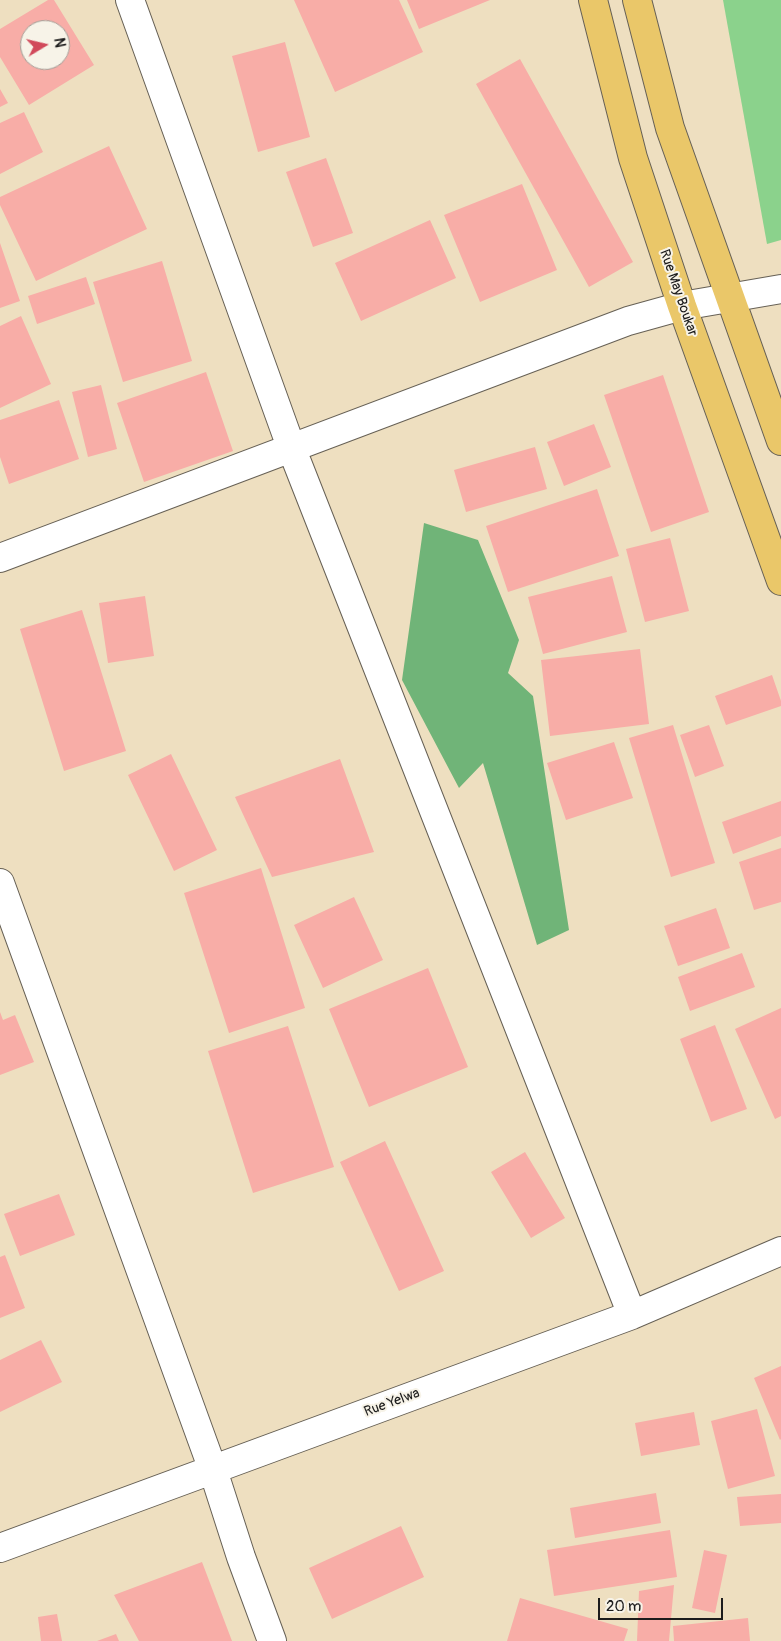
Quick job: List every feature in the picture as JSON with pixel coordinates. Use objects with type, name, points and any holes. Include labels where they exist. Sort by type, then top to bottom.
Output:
[{"type":"main road","name":"Rue May Boukar","points":[[593,0],[633,158],[682,306],[781,581]]},
{"type":"main road","points":[[637,0],[670,128],[781,441]]},
{"type":"street","points":[[130,0],[291,447],[632,1315]]},
{"type":"street","points":[[0,558],[628,321],[682,306],[781,289]]},
{"type":"street","points":[[0,883],[213,1470],[241,1557],[272,1641]]},
{"type":"street","name":"Rue Yelwa","points":[[0,1548],[632,1315],[781,1251]]},
{"type":"green space","points":[[723,0],[781,0],[781,240],[767,244]]},
{"type":"green space","points":[[424,523],[478,540],[519,640],[508,673],[533,696],[569,930],[537,945],[483,763],[459,788],[402,680]]},
{"type":"building","points":[[48,0],[54,0],[66,20],[20,20],[20,70],[70,70],[70,26],[94,65],[29,105],[0,57],[0,29]]},
{"type":"building","points":[[294,0],[399,0],[423,52],[335,92]]},
{"type":"building","points":[[407,0],[490,0],[419,29]]},
{"type":"building","points":[[285,42],[310,137],[258,152],[232,56]]},
{"type":"building","points":[[520,59],[633,262],[589,287],[476,84]]},
{"type":"building","points":[[0,89],[8,103],[0,107]]},
{"type":"building","points":[[24,112],[43,152],[0,174],[0,123]]},
{"type":"building","points":[[109,146],[147,229],[36,281],[0,205],[0,197]]},
{"type":"building","points":[[326,158],[353,233],[313,247],[286,172]]},
{"type":"building","points":[[522,184],[557,270],[480,302],[444,215]]},
{"type":"building","points":[[430,220],[456,278],[361,321],[335,263]]},
{"type":"building","points":[[0,243],[20,301],[0,308]]},
{"type":"building","points":[[162,261],[192,361],[123,382],[93,282]]},
{"type":"building","points":[[86,277],[95,304],[37,324],[28,296]]},
{"type":"building","points":[[21,316],[51,384],[0,408],[0,326]]},
{"type":"building","points":[[206,372],[233,451],[144,482],[117,403]]},
{"type":"building","points":[[663,375],[709,512],[651,532],[604,395]]},
{"type":"building","points":[[101,385],[117,449],[88,457],[72,392]]},
{"type":"building","points":[[59,400],[79,459],[9,484],[0,457],[0,420]]},
{"type":"building","points":[[594,424],[611,467],[564,486],[547,442]]},
{"type":"building","points":[[535,447],[547,489],[466,512],[454,470]]},
{"type":"building","points":[[597,489],[619,556],[508,592],[486,526]]},
{"type":"building","points":[[670,538],[689,611],[645,622],[626,549]]},
{"type":"building","points":[[612,576],[627,632],[543,654],[528,597]]},
{"type":"building","points":[[145,596],[154,656],[108,663],[99,603]]},
{"type":"building","points":[[82,610],[126,751],[64,771],[20,629]]},
{"type":"building","points":[[640,649],[649,724],[550,736],[541,660]]},
{"type":"building","points":[[772,675],[781,706],[726,725],[715,696]]},
{"type":"building","points":[[673,725],[715,863],[671,877],[629,738]]},
{"type":"building","points":[[709,725],[724,766],[695,777],[680,735]]},
{"type":"building","points":[[614,742],[633,798],[566,820],[547,763]]},
{"type":"building","points":[[171,754],[217,850],[174,871],[128,775]]},
{"type":"building","points":[[340,759],[374,852],[272,877],[235,797]]},
{"type":"building","points":[[781,801],[781,836],[733,854],[722,822]]},
{"type":"building","points":[[781,848],[781,902],[754,910],[739,862]]},
{"type":"building","points":[[261,868],[305,1008],[229,1033],[184,893]]},
{"type":"building","points":[[354,897],[383,960],[323,988],[294,925]]},
{"type":"building","points":[[716,908],[730,948],[678,966],[664,926]]},
{"type":"building","points":[[742,953],[755,987],[690,1011],[678,977]]},
{"type":"building","points":[[428,968],[468,1067],[369,1107],[329,1009]]},
{"type":"building","points":[[781,1008],[781,1116],[775,1119],[735,1029]]},
{"type":"building","points":[[0,1012],[3,1020],[15,1015],[34,1062],[0,1075]]},
{"type":"building","points":[[715,1025],[747,1109],[711,1122],[680,1039]]},
{"type":"building","points":[[288,1026],[334,1167],[253,1193],[208,1051]]},
{"type":"building","points":[[385,1141],[444,1271],[399,1291],[340,1162]]},
{"type":"building","points":[[525,1152],[565,1218],[531,1238],[491,1172]]},
{"type":"building","points":[[59,1194],[75,1235],[20,1256],[4,1214]]},
{"type":"building","points":[[5,1255],[25,1308],[0,1318],[0,1257]]},
{"type":"building","points":[[41,1340],[62,1382],[0,1412],[0,1360]]},
{"type":"building","points":[[781,1366],[781,1439],[780,1440],[754,1378]]},
{"type":"building","points":[[757,1409],[775,1476],[728,1489],[711,1421]]},
{"type":"building","points":[[694,1412],[700,1445],[641,1456],[635,1423]]},
{"type":"building","points":[[656,1493],[661,1523],[575,1538],[570,1508]]},
{"type":"building","points":[[781,1494],[781,1523],[740,1526],[737,1497]]},
{"type":"building","points":[[401,1526],[424,1577],[332,1619],[309,1568]]},
{"type":"building","points":[[670,1530],[677,1577],[554,1596],[547,1550]]},
{"type":"building","points":[[704,1550],[727,1555],[715,1613],[692,1608]]},
{"type":"building","points":[[202,1562],[232,1641],[139,1641],[114,1595]]},
{"type":"building","points":[[674,1585],[669,1641],[637,1641],[639,1591]]},
{"type":"building","points":[[520,1598],[628,1629],[624,1641],[507,1641]]},
{"type":"building","points":[[57,1614],[62,1641],[41,1641],[38,1617]]},
{"type":"building","points":[[748,1618],[750,1641],[674,1641],[673,1626]]},
{"type":"building","points":[[116,1634],[119,1641],[97,1641]]}]
